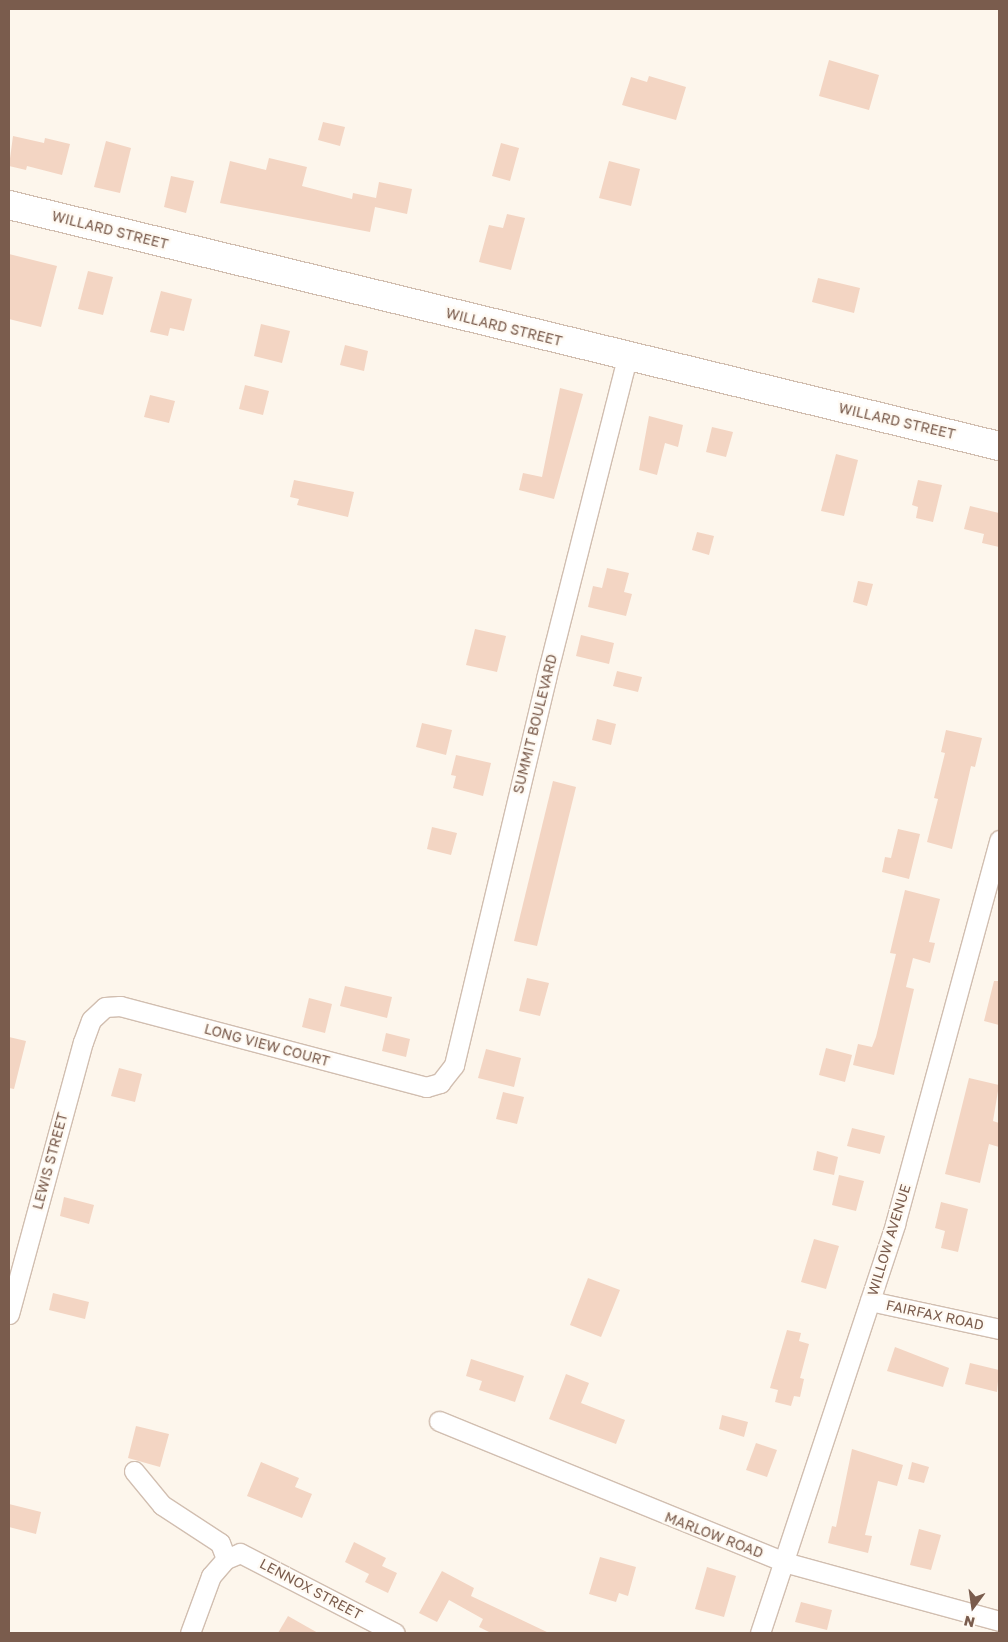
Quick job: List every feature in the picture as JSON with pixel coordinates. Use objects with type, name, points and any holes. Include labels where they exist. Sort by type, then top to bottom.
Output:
[{"type":"street","name":"WILLARD STREET","points":[[9,205],[627,357],[999,446]]},
{"type":"street","name":"SUMMIT BOULEVARD","points":[[436,1084],[454,1065],[546,678],[627,357]]},
{"type":"street","name":"WILLOW AVENUE","points":[[760,1633],[895,1224],[999,840]]},
{"type":"street","name":"LONG VIEW COURT","points":[[99,1011],[120,1006],[426,1087],[436,1084]]},
{"type":"street","name":"LEWIS STREET","points":[[9,1314],[83,1042],[91,1020],[99,1011]]},
{"type":"street","name":"FAIRFAX ROAD","points":[[870,1301],[999,1330]]},
{"type":"street","name":"MARLOW ROAD","points":[[439,1421],[784,1562],[999,1621]]},
{"type":"street","points":[[134,1471],[162,1505],[220,1543],[226,1559],[211,1576],[190,1633]]},
{"type":"street","name":"LENNOX STREET","points":[[226,1559],[240,1554],[263,1563],[394,1633]]},
{"type":"building","points":[[829,60],[879,75],[869,110],[819,96]]},
{"type":"building","points":[[649,76],[686,87],[676,120],[622,105],[631,77],[647,82]]},
{"type":"building","points":[[323,122],[345,127],[340,146],[318,140]]},
{"type":"building","points":[[13,136],[44,143],[45,138],[70,144],[62,175],[27,166],[26,170],[9,166]]},
{"type":"building","points":[[106,141],[131,148],[120,193],[94,187]]},
{"type":"building","points":[[501,143],[519,148],[510,181],[492,176]]},
{"type":"building","points":[[269,158],[307,167],[302,186],[352,199],[353,193],[376,198],[379,182],[412,189],[407,214],[375,207],[370,232],[220,203],[230,161],[266,170]]},
{"type":"building","points":[[609,161],[640,169],[631,206],[599,198]]},
{"type":"building","points":[[171,176],[194,181],[186,213],[164,207]]},
{"type":"building","points":[[507,214],[525,218],[511,270],[479,262],[489,225],[503,228]]},
{"type":"building","points":[[9,254],[57,266],[41,327],[9,319]]},
{"type":"building","points":[[88,271],[113,277],[103,315],[78,309]]},
{"type":"building","points":[[818,278],[860,288],[854,313],[812,302]]},
{"type":"building","points":[[161,291],[192,299],[184,331],[170,328],[168,336],[150,332]]},
{"type":"building","points":[[261,324],[290,331],[282,363],[254,356]]},
{"type":"building","points":[[345,345],[368,351],[364,371],[340,365]]},
{"type":"building","points":[[245,385],[269,391],[263,415],[239,409]]},
{"type":"building","points":[[560,388],[583,394],[554,499],[519,490],[523,473],[542,477]]},
{"type":"building","points":[[150,395],[175,401],[169,423],[144,417]]},
{"type":"building","points":[[649,416],[683,425],[678,447],[665,443],[657,475],[639,470]]},
{"type":"building","points":[[712,427],[733,432],[726,457],[706,452]]},
{"type":"building","points":[[836,454],[858,460],[844,516],[821,511]]},
{"type":"building","points":[[294,480],[354,492],[348,517],[297,505],[299,499],[290,497]]},
{"type":"building","points":[[918,480],[942,485],[933,522],[916,518],[918,507],[912,505]]},
{"type":"building","points":[[970,506],[999,513],[999,547],[982,543],[984,534],[964,529]]},
{"type":"building","points":[[697,532],[714,536],[709,555],[692,550]]},
{"type":"building","points":[[607,568],[629,573],[624,592],[632,594],[626,616],[588,607],[593,586],[602,588]]},
{"type":"building","points":[[858,581],[873,584],[867,606],[853,602]]},
{"type":"building","points":[[475,629],[506,636],[497,672],[466,665]]},
{"type":"building","points":[[581,635],[614,643],[609,664],[576,656]]},
{"type":"building","points":[[617,671],[642,677],[638,692],[613,686]]},
{"type":"building","points":[[597,719],[616,724],[611,745],[592,740]]},
{"type":"building","points":[[422,723],[452,730],[446,755],[416,747]]},
{"type":"building","points":[[946,730],[982,738],[975,767],[971,766],[952,849],[927,842],[938,799],[934,798],[945,753],[941,752]]},
{"type":"building","points":[[456,755],[491,763],[483,796],[453,788],[456,776],[451,775]]},
{"type":"building","points":[[553,781],[576,787],[537,946],[514,941]]},
{"type":"building","points":[[432,827],[457,833],[451,855],[427,849]]},
{"type":"building","points":[[898,829],[920,834],[909,879],[882,872],[885,857],[891,858]]},
{"type":"building","points":[[905,890],[940,899],[929,942],[935,943],[930,963],[913,958],[906,987],[914,989],[894,1075],[853,1065],[858,1044],[872,1047],[876,1037],[896,954],[890,953]]},
{"type":"building","points":[[527,978],[549,983],[540,1016],[519,1011]]},
{"type":"building","points":[[994,981],[999,981],[999,1025],[984,1021]]},
{"type":"building","points":[[345,986],[392,997],[387,1018],[340,1006]]},
{"type":"building","points":[[309,998],[332,1004],[325,1033],[302,1027]]},
{"type":"building","points":[[386,1033],[410,1039],[406,1057],[382,1051]]},
{"type":"building","points":[[9,1037],[26,1041],[14,1089],[9,1088]]},
{"type":"building","points":[[826,1048],[852,1055],[845,1082],[819,1075]]},
{"type":"building","points":[[486,1049],[521,1058],[514,1087],[478,1078]]},
{"type":"building","points":[[119,1068],[142,1074],[135,1102],[111,1096]]},
{"type":"building","points":[[969,1078],[999,1085],[993,1121],[999,1123],[999,1147],[989,1144],[980,1183],[945,1174]]},
{"type":"building","points":[[503,1092],[524,1097],[517,1124],[496,1119]]},
{"type":"building","points":[[852,1128],[885,1136],[880,1154],[847,1146]]},
{"type":"building","points":[[817,1151],[838,1157],[834,1175],[813,1170]]},
{"type":"building","points":[[839,1175],[864,1181],[856,1211],[832,1205]]},
{"type":"building","points":[[64,1197],[94,1205],[89,1224],[60,1216]]},
{"type":"building","points":[[941,1202],[968,1209],[958,1252],[941,1248],[945,1231],[935,1228]]},
{"type":"building","points":[[814,1239],[839,1246],[826,1289],[801,1282]]},
{"type":"building","points":[[588,1278],[620,1290],[601,1337],[570,1325]]},
{"type":"building","points":[[53,1293],[89,1302],[85,1319],[49,1310]]},
{"type":"building","points":[[787,1330],[801,1333],[799,1341],[809,1344],[800,1378],[804,1379],[800,1397],[794,1396],[791,1406],[775,1402],[778,1390],[770,1388]]},
{"type":"building","points":[[895,1347],[949,1368],[943,1387],[887,1371]]},
{"type":"building","points":[[471,1359],[524,1376],[515,1402],[479,1390],[482,1381],[466,1376]]},
{"type":"building","points":[[970,1363],[999,1370],[997,1392],[965,1384]]},
{"type":"building","points":[[566,1374],[589,1383],[581,1403],[625,1420],[616,1444],[549,1419]]},
{"type":"building","points":[[722,1415],[748,1422],[744,1437],[719,1429]]},
{"type":"building","points":[[136,1426],[169,1434],[160,1467],[128,1458]]},
{"type":"building","points":[[756,1443],[777,1450],[767,1477],[746,1470]]},
{"type":"building","points":[[852,1449],[903,1465],[897,1486],[878,1481],[865,1535],[872,1536],[868,1553],[828,1543],[832,1526],[836,1527]]},
{"type":"building","points":[[261,1462],[299,1478],[295,1487],[312,1494],[302,1518],[247,1496]]},
{"type":"building","points":[[912,1462],[929,1467],[924,1483],[908,1479]]},
{"type":"building","points":[[9,1504],[41,1512],[36,1534],[9,1527]]},
{"type":"building","points":[[919,1529],[941,1535],[931,1570],[910,1565]]},
{"type":"building","points":[[354,1542],[386,1558],[382,1566],[397,1573],[388,1593],[365,1582],[369,1574],[345,1562]]},
{"type":"building","points":[[600,1557],[636,1567],[628,1596],[619,1593],[616,1602],[589,1594]]},
{"type":"building","points":[[707,1567],[736,1576],[724,1617],[695,1609]]},
{"type":"building","points":[[442,1571],[474,1588],[471,1596],[549,1633],[491,1633],[479,1627],[483,1619],[449,1600],[437,1622],[419,1613]]},
{"type":"building","points":[[801,1602],[832,1610],[827,1630],[795,1622]]},
{"type":"building","points":[[288,1616],[318,1633],[278,1633]]}]
